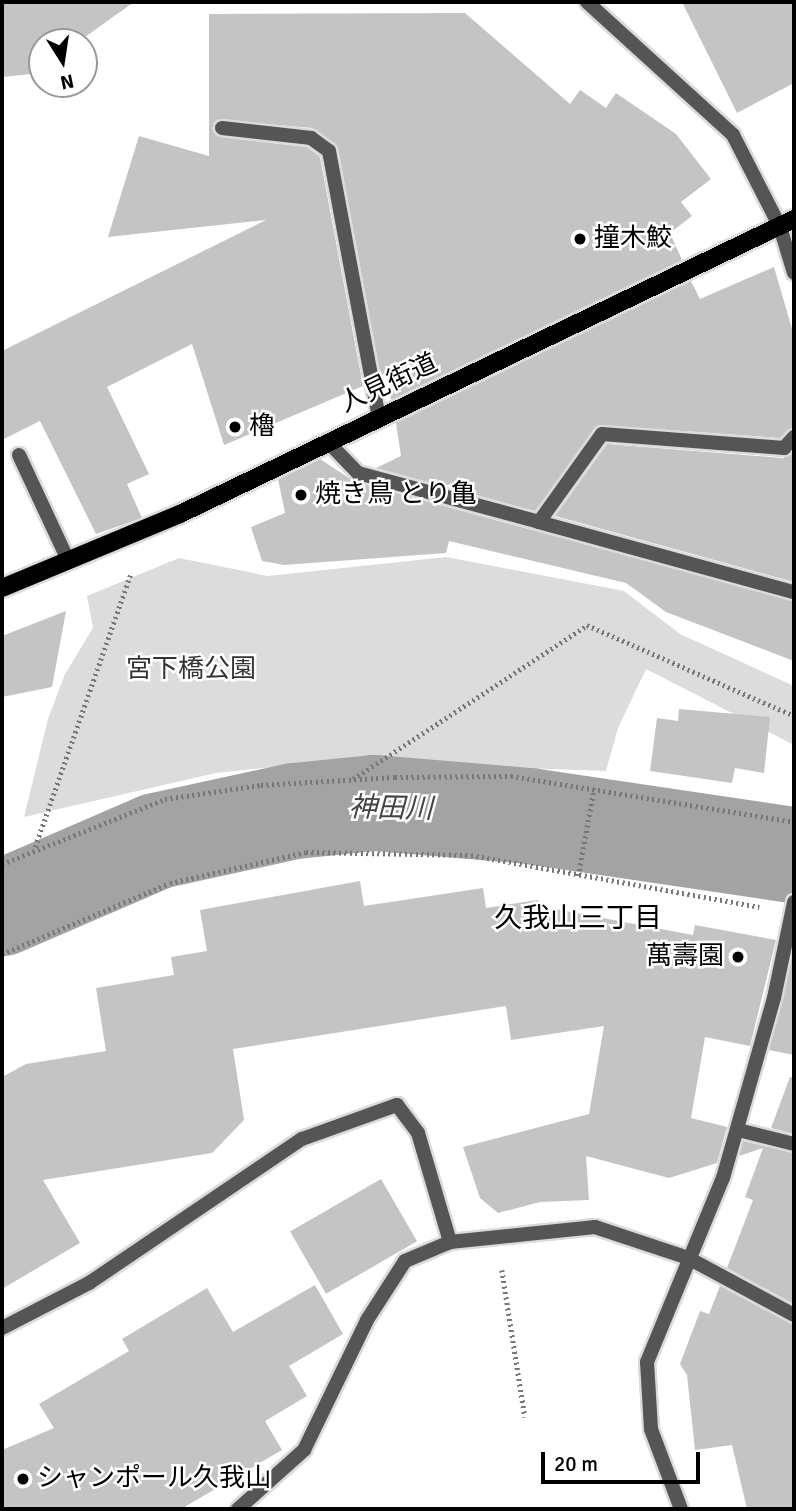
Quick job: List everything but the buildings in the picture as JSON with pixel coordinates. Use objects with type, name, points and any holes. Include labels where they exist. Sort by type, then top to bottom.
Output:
[{"type":"main road","name":"人見街道","points":[[2,588],[147,527],[787,223]]},
{"type":"street","points":[[587,2],[733,135],[787,223],[794,272]]},
{"type":"street","points":[[222,128],[311,138],[329,151],[379,419]]},
{"type":"street","points":[[539,522],[602,434],[784,448],[794,437]]},
{"type":"street","points":[[327,441],[358,474],[794,592]]},
{"type":"street","points":[[19,455],[68,560]]},
{"type":"street","points":[[681,1509],[652,1429],[647,1362],[738,1130],[794,913],[794,902]]},
{"type":"street","points":[[2,1328],[89,1283],[302,1139],[397,1105],[418,1133],[450,1242]]},
{"type":"street","points":[[738,1130],[794,1144]]},
{"type":"street","points":[[238,1509],[304,1450],[367,1320],[405,1261],[450,1242],[595,1227],[688,1258],[794,1315]]},
{"type":"path","points":[[35,848],[147,527]]},
{"type":"path","points":[[353,780],[587,625],[794,716]]},
{"type":"path","points":[[2,864],[35,848],[165,799],[261,785],[353,780],[511,776],[794,822]]},
{"type":"path","points":[[578,876],[585,858],[594,788]]},
{"type":"path","points":[[2,954],[170,883],[306,852],[471,855],[794,913]]},
{"type":"path","points":[[497,1238],[525,1417]]},
{"type":"green space","name":"宮下橋公園","points":[[446,557],[624,591],[680,634],[794,686],[794,745],[646,669],[618,728],[606,771],[332,761],[216,773],[24,817],[48,719],[65,674],[93,628],[87,596],[179,558],[268,576]]},
{"type":"waterway","name":"神田川","points":[[2,908],[157,841],[295,811],[375,803],[529,816],[794,855]]},
{"type":"place","name":"撞木鮫","points":[[580,239]]},
{"type":"place","name":"櫓","points":[[235,427]]},
{"type":"place","name":"焼き鳥 とり亀","points":[[301,495]]},
{"type":"place","name":"萬壽園","points":[[738,957]]},
{"type":"place","name":"シャンポール久我山","points":[[23,1479]]},
{"type":"district","name":"久我山三丁目","points":[[578,918]]}]
